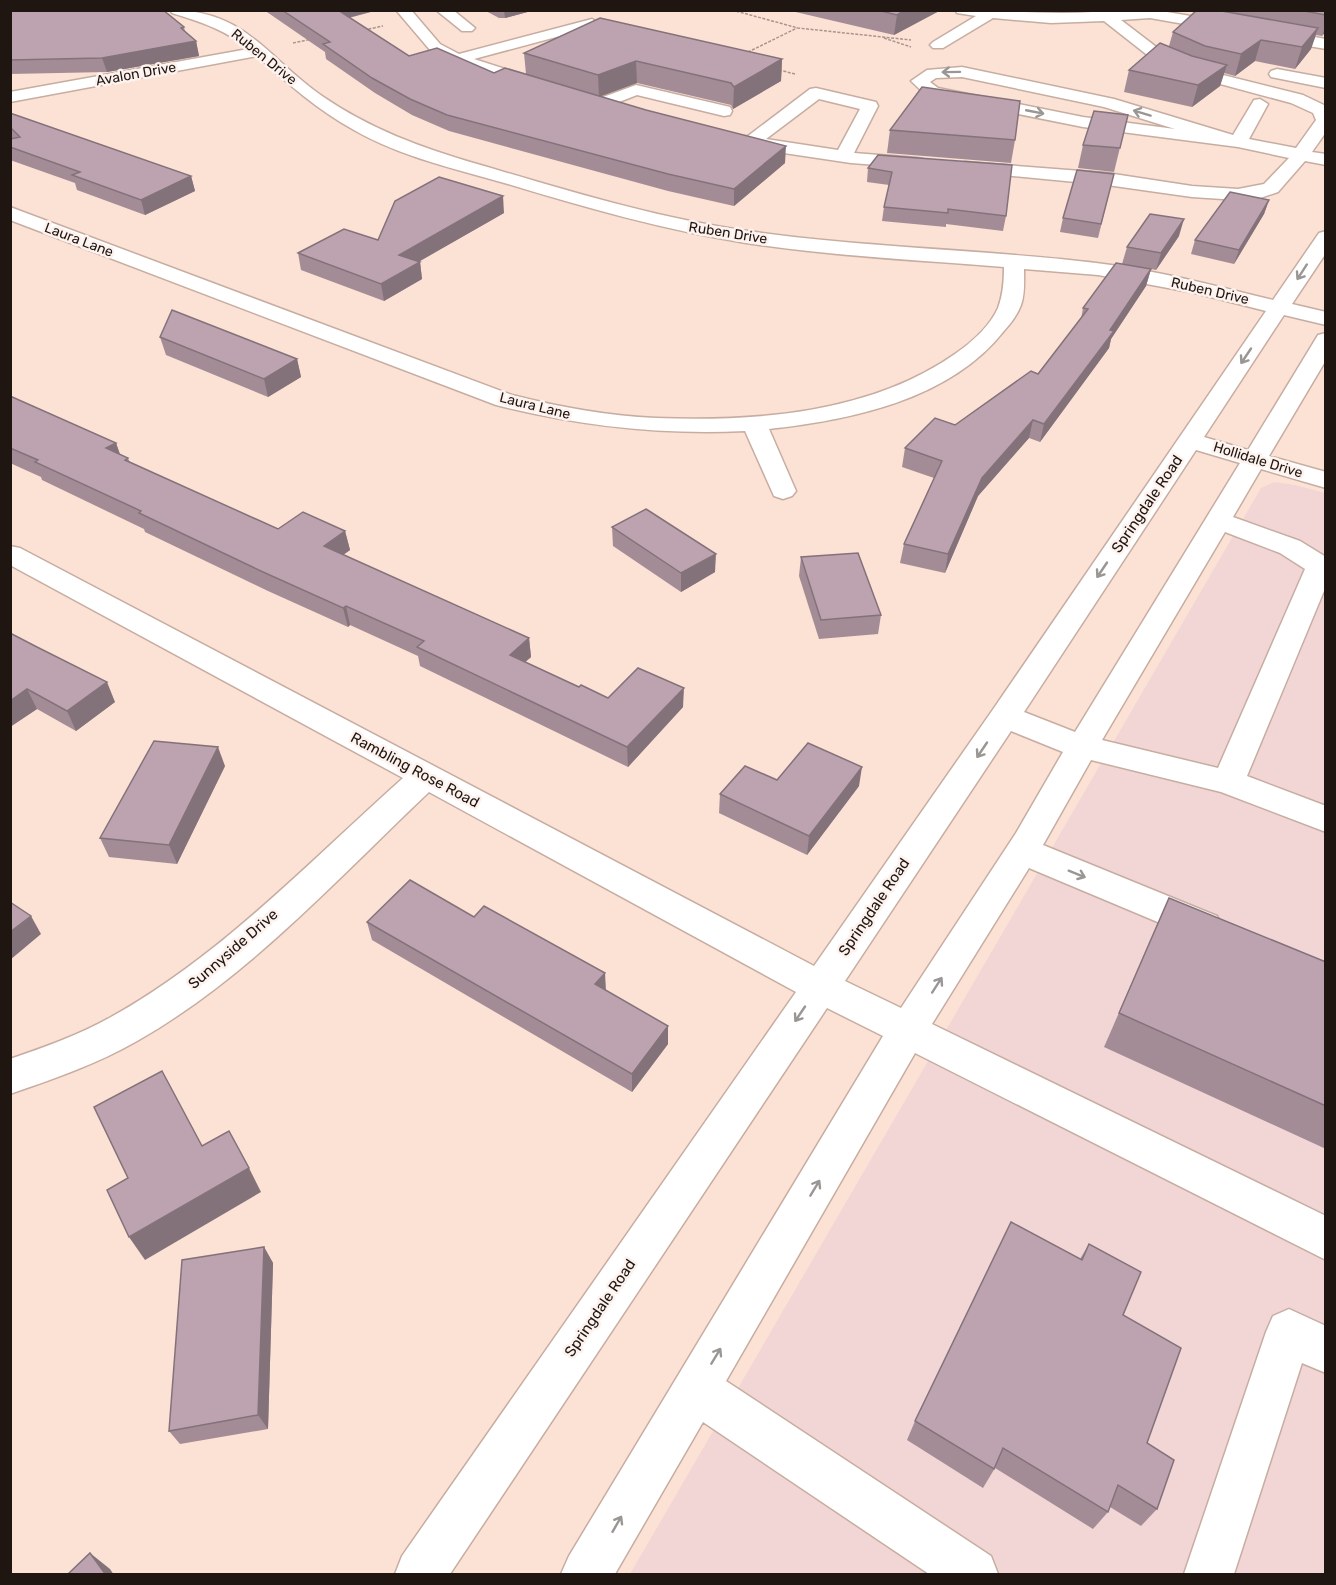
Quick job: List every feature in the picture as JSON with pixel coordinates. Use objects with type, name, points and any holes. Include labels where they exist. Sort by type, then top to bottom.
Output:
[{"type":"street","name":"Ruben Drive","points":[[177,10],[221,24],[240,34],[315,99],[361,128],[431,156],[610,208],[688,227],[806,245],[1098,269],[1141,276],[1326,319]]},
{"type":"street","points":[[442,10],[467,28]]},
{"type":"street","points":[[962,10],[1051,19],[1103,14],[1150,14],[1326,44]]},
{"type":"street","points":[[938,45],[989,14]]},
{"type":"street","points":[[728,138],[843,157],[1108,179],[1203,192],[1246,195],[1271,188],[1300,155],[1325,120],[1320,110],[1297,99],[1262,97],[1166,62],[1103,14]]},
{"type":"street","points":[[408,16],[435,47],[457,59],[558,91]]},
{"type":"street","points":[[457,59],[592,23]]},
{"type":"street","name":"Avalon Drive","points":[[10,97],[261,51]]},
{"type":"street","points":[[1200,59],[1233,66]]},
{"type":"street","points":[[1238,142],[1108,103],[962,72],[933,73],[919,81],[933,92],[1083,122],[1238,142],[1326,160]]},
{"type":"street","points":[[1238,142],[1262,97],[1271,73],[1326,83]]},
{"type":"street","points":[[615,84],[724,111]]},
{"type":"street","points":[[601,104],[636,90]]},
{"type":"street","points":[[750,143],[816,93],[870,106],[843,157]]},
{"type":"street","points":[[580,98],[630,113]]},
{"type":"street","name":"Laura Lane","points":[[10,213],[504,400],[554,413],[625,423],[688,426],[754,423],[810,417],[868,403],[900,392],[950,369],[970,355],[997,328],[1007,312],[1014,292],[1014,261]]},
{"type":"street","name":"Springdale Road","points":[[420,1575],[1005,716],[1326,237]]},
{"type":"street","points":[[587,1575],[907,1031],[1022,852],[1082,747],[1326,340]]},
{"type":"street","points":[[754,423],[783,490]]},
{"type":"street","name":"Hollidale Drive","points":[[1190,441],[1326,480]]},
{"type":"street","points":[[1218,520],[1290,547],[1322,569],[1228,782]]},
{"type":"street","name":"Rambling Rose Road","points":[[10,554],[819,986],[1326,1239]]},
{"type":"street","points":[[1005,716],[1082,747],[1228,782],[1326,820]]},
{"type":"street","name":"Sunnyside Drive","points":[[10,1077],[73,1054],[137,1022],[184,991],[259,928],[426,776]]},
{"type":"street","points":[[1022,852],[1229,937]]},
{"type":"street","points":[[1209,1575],[1289,1332],[1326,1350]]},
{"type":"street","points":[[696,1389],[973,1575]]},
{"type":"path","points":[[732,10],[798,28],[842,31],[938,45]]},
{"type":"path","points":[[354,32],[408,16]]},
{"type":"path","points":[[745,54],[798,28]]},
{"type":"path","points":[[284,44],[319,38]]},
{"type":"path","points":[[777,70],[809,78],[816,93]]},
{"type":"shaded area","points":[[1274,482],[1325,493],[1325,1574],[630,1574],[1261,488]]},
{"type":"building","points":[[10,10],[163,10],[184,27],[181,28],[196,41],[102,58],[10,60]]},
{"type":"building","points":[[282,10],[338,10],[409,56],[437,48],[494,73],[505,68],[646,110],[786,146],[734,189],[668,174],[447,115],[410,99],[372,78],[323,44],[330,42]]},
{"type":"building","points":[[877,10],[905,10],[897,15]]},
{"type":"building","points":[[1197,10],[1216,10],[1318,28],[1302,47],[1261,40],[1241,54],[1205,46],[1173,32]]},
{"type":"building","points":[[1299,10],[1326,10],[1326,15]]},
{"type":"building","points":[[600,18],[782,59],[734,87],[731,83],[636,61],[598,75],[524,53]]},
{"type":"building","points":[[1160,43],[1192,56],[1227,65],[1198,85],[1129,70]]},
{"type":"building","points":[[922,87],[1020,101],[1015,140],[890,130]]},
{"type":"building","points":[[1094,111],[1128,115],[1120,148],[1083,145]]},
{"type":"building","points":[[10,113],[191,176],[141,200],[72,175],[80,172],[10,147],[10,139],[20,137],[10,127]]},
{"type":"building","points":[[878,155],[1012,165],[1006,216],[948,209],[948,213],[884,207],[892,172],[868,168]]},
{"type":"building","points":[[1077,170],[1114,174],[1101,224],[1063,218]]},
{"type":"building","points":[[439,177],[503,196],[399,255],[420,262],[381,284],[298,253],[344,229],[378,240],[395,201]]},
{"type":"building","points":[[1230,192],[1269,200],[1239,250],[1195,240]]},
{"type":"building","points":[[1150,214],[1184,219],[1161,253],[1127,247]]},
{"type":"building","points":[[1116,263],[1151,269],[1110,330],[1114,331],[1044,424],[1033,420],[982,478],[948,554],[904,544],[942,461],[905,448],[935,418],[955,425],[1031,371],[1038,374],[1088,309],[1083,308]]},
{"type":"building","points":[[172,310],[297,359],[264,379],[160,337]]},
{"type":"building","points":[[10,396],[116,443],[106,448],[128,458],[125,460],[278,529],[303,512],[345,531],[324,546],[529,638],[510,655],[579,687],[581,685],[608,698],[638,668],[684,688],[627,747],[417,647],[424,641],[263,572],[10,448]]},
{"type":"building","points":[[646,509],[716,554],[681,573],[612,527]]},
{"type":"building","points":[[858,553],[881,615],[821,620],[801,557]]},
{"type":"building","points":[[10,633],[107,682],[67,711],[27,689],[10,701]]},
{"type":"building","points":[[154,741],[218,747],[169,845],[100,838]]},
{"type":"building","points":[[808,743],[862,767],[809,836],[720,794],[745,766],[777,780]]},
{"type":"building","points":[[410,880],[474,917],[484,906],[605,973],[595,984],[668,1026],[632,1074],[367,922]]},
{"type":"building","points":[[1169,898],[1326,962],[1326,1106],[1119,1013]]},
{"type":"building","points":[[10,902],[31,916],[10,932]]},
{"type":"building","points":[[162,1071],[202,1146],[229,1131],[249,1168],[129,1237],[107,1190],[128,1178],[94,1107]]},
{"type":"building","points":[[1011,1222],[1082,1260],[1089,1244],[1141,1272],[1123,1315],[1181,1348],[1147,1443],[1174,1460],[1157,1509],[1118,1485],[1108,1512],[1003,1448],[994,1469],[915,1421]]},
{"type":"building","points":[[264,1247],[258,1415],[169,1431],[182,1260]]},
{"type":"building","points":[[90,1553],[106,1575],[67,1575]]}]
